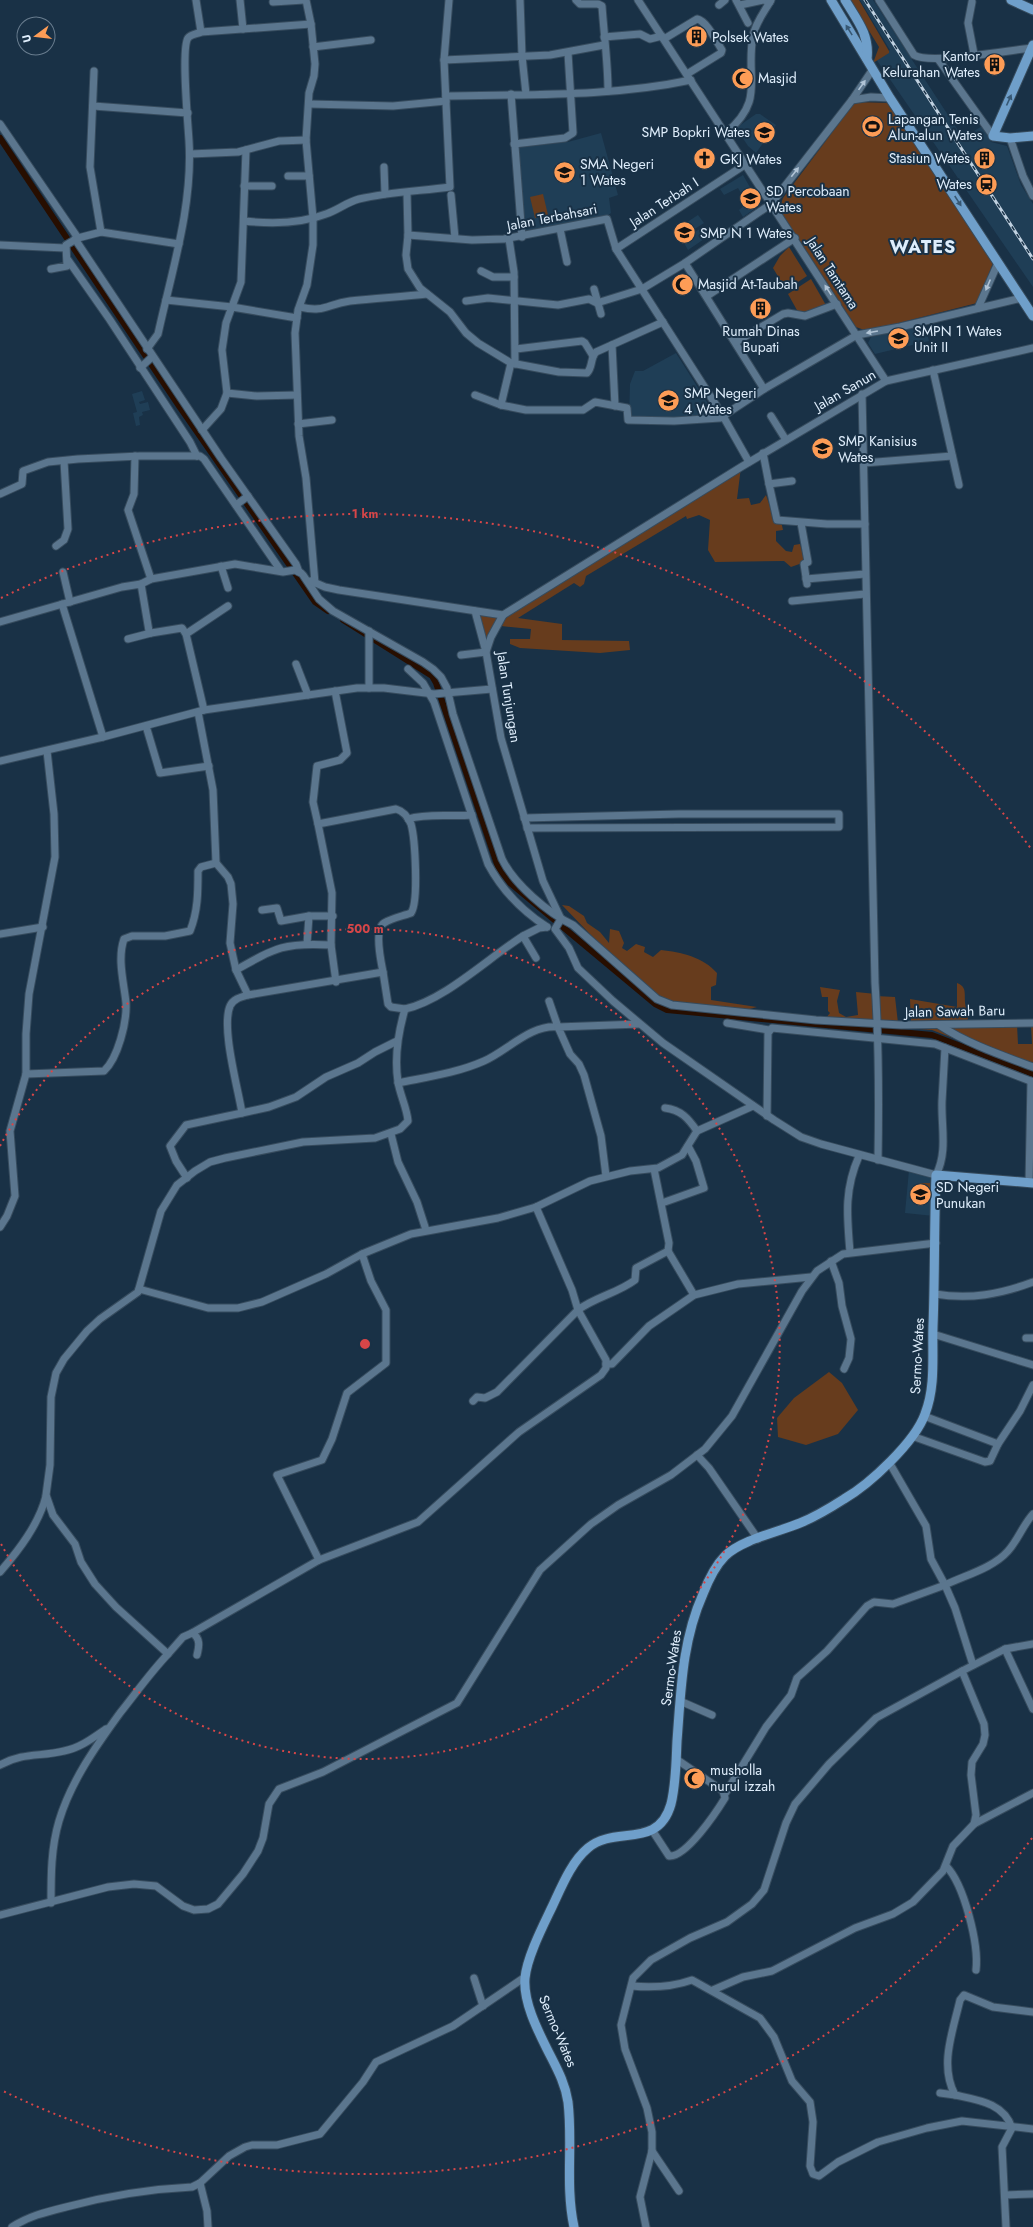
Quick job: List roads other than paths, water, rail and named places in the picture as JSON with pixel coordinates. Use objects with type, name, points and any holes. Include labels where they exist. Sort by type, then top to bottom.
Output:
[{"type":"main road","points":[[831,0],[890,98],[1033,316]]},
{"type":"main road","points":[[845,0],[865,33],[868,48],[867,59]]},
{"type":"main road","points":[[1011,0],[1033,10]]},
{"type":"main road","points":[[1033,48],[993,136],[1010,138],[1033,136]]},
{"type":"main road","points":[[936,1175],[1031,1183]]},
{"type":"main road","name":"Sermo-Wates","points":[[574,2227],[569,2200],[568,2100],[563,2080],[530,2010],[525,1977],[546,1920],[563,1885],[587,1849],[597,1843],[633,1836],[652,1830],[663,1821],[670,1806],[676,1759],[686,1641],[696,1610],[709,1579],[725,1556],[735,1548],[825,1511],[856,1492],[889,1462],[912,1436],[924,1416],[932,1384],[936,1243],[936,1175]]},
{"type":"street","points":[[196,0],[201,32]]},
{"type":"street","points":[[240,0],[243,29]]},
{"type":"street","points":[[273,2],[305,0],[311,24],[313,47],[314,76],[308,104],[306,140],[313,218],[311,262],[296,318],[295,333],[298,424],[306,478],[315,583]]},
{"type":"street","points":[[449,0],[444,60],[455,238]]},
{"type":"street","points":[[520,0],[522,56],[526,94]]},
{"type":"street","points":[[576,0],[580,4],[598,4],[602,6],[604,45],[609,68],[608,91]]},
{"type":"street","name":"Jalan Tamtama","points":[[638,0],[771,204],[795,238],[886,381]]},
{"type":"street","points":[[719,5],[725,0]]},
{"type":"street","points":[[726,133],[743,117],[750,105],[753,35],[771,1],[763,0],[741,2],[748,23]]},
{"type":"street","points":[[879,0],[914,55],[918,57],[938,59],[1033,48]]},
{"type":"street","points":[[972,2],[968,22],[974,54]]},
{"type":"street","points":[[308,104],[393,106],[446,98],[644,89],[689,77],[721,53],[722,50],[704,24],[697,19],[663,37],[650,39],[640,34],[604,37]]},
{"type":"street","points":[[147,349],[158,334],[188,200],[190,154],[186,43],[191,35],[201,32],[311,24]]},
{"type":"street","points":[[313,47],[371,40]]},
{"type":"street","points":[[444,60],[568,53],[604,45]]},
{"type":"street","points":[[514,144],[565,138],[571,135],[568,53]]},
{"type":"street","points":[[938,59],[993,136]]},
{"type":"street","points":[[466,301],[488,298],[548,305],[589,299],[598,302],[642,289],[685,263],[771,204],[852,100],[873,69]]},
{"type":"street","points":[[94,71],[90,167],[101,232]]},
{"type":"street","points":[[511,94],[522,237]]},
{"type":"street","points":[[852,100],[870,97],[890,98]]},
{"type":"street","points":[[93,106],[188,113]]},
{"type":"street","points":[[0,124],[147,349],[147,361],[197,456]]},
{"type":"street","points":[[1010,138],[1032,192]]},
{"type":"street","points":[[190,154],[246,150],[279,140],[306,140]]},
{"type":"street","points":[[202,430],[220,408],[227,393],[222,350],[226,324],[240,282],[244,221],[246,150]]},
{"type":"street","name":"Jalan Terbah I","points":[[616,249],[746,164]]},
{"type":"street","points":[[384,167],[385,194]]},
{"type":"street","points":[[288,176],[309,176]]},
{"type":"street","points":[[244,186],[272,186]]},
{"type":"street","points":[[244,221],[272,223],[313,218],[326,214],[349,202],[385,194],[451,191]]},
{"type":"street","points":[[407,193],[408,235],[406,255],[408,269],[415,282],[427,294],[450,312],[466,332],[478,343],[513,364],[560,372],[585,373],[591,369],[593,356],[585,343],[582,341],[516,349]]},
{"type":"street","name":"Jalan Terbahsari","points":[[408,235],[472,240],[509,239],[560,230],[607,219],[616,249],[723,416],[749,462]]},
{"type":"street","points":[[560,230],[568,262]]},
{"type":"street","points":[[0,245],[65,247],[75,239],[101,232],[179,244]]},
{"type":"street","points":[[707,296],[795,238]]},
{"type":"street","points":[[501,405],[516,349],[514,276],[509,239]]},
{"type":"street","points":[[65,247],[68,260],[110,320],[147,361],[202,430],[296,564],[293,572]]},
{"type":"street","points":[[51,269],[65,267],[68,264],[68,260]]},
{"type":"street","points":[[685,263],[736,342],[764,389]]},
{"type":"street","points":[[978,308],[998,263]]},
{"type":"street","points":[[481,271],[494,277],[514,276]]},
{"type":"street","points":[[594,288],[601,314]]},
{"type":"street","points":[[300,307],[316,310],[350,301],[392,299],[427,294]]},
{"type":"street","points":[[475,395],[501,405],[526,410],[583,410],[594,402],[627,408],[628,420],[717,419],[764,389],[857,334],[900,327],[1022,298]]},
{"type":"street","points":[[166,300],[232,307],[296,318]]},
{"type":"street","points":[[736,342],[782,314],[788,313],[805,316],[837,304]]},
{"type":"street","points":[[593,356],[612,345],[663,322]]},
{"type":"street","points":[[612,345],[615,406]]},
{"type":"street","name":"Jalan Sanun","points":[[749,462],[886,381],[1033,348]]},
{"type":"street","points":[[933,370],[958,485]]},
{"type":"street","points":[[227,393],[257,396],[297,395]]},
{"type":"street","points":[[862,394],[865,594],[875,984],[878,1025],[878,1160]]},
{"type":"street","points":[[771,416],[786,440]]},
{"type":"street","points":[[298,424],[332,420]]},
{"type":"street","points":[[763,453],[776,520],[801,523],[865,524]]},
{"type":"street","points":[[135,456],[134,494],[128,510],[151,579]]},
{"type":"street","points":[[0,494],[22,484],[23,470],[48,462],[135,456],[197,456],[204,459],[293,572],[319,599],[333,611],[433,669],[441,677],[448,694],[504,865],[519,885],[558,926],[578,968],[639,1024],[663,1043],[767,1116],[801,1137],[859,1156],[936,1175],[942,1164],[943,1153],[942,1102],[946,1048]]},
{"type":"street","points":[[864,463],[952,456]]},
{"type":"street","points":[[56,546],[64,540],[68,530],[64,461]]},
{"type":"street","name":"Jalan Tunjungan","points":[[558,926],[543,881],[501,738],[486,652],[491,637],[503,615],[749,462]]},
{"type":"street","points":[[769,484],[792,481]]},
{"type":"street","points":[[238,504],[247,496]]},
{"type":"street","points":[[801,523],[808,563],[804,564],[807,582],[865,574]]},
{"type":"street","points":[[0,622],[122,587],[141,584],[151,579],[182,575],[221,566],[241,564],[293,572],[315,583],[339,590],[503,615]]},
{"type":"street","points":[[221,566],[228,588]]},
{"type":"street","points":[[63,572],[70,602]]},
{"type":"street","points":[[141,584],[147,627],[151,633]]},
{"type":"street","points":[[792,601],[865,594]]},
{"type":"street","points":[[62,604],[103,737]]},
{"type":"street","points":[[186,634],[228,606]]},
{"type":"street","points":[[461,655],[486,652],[475,611]]},
{"type":"street","points":[[128,639],[151,633],[182,628],[186,634],[201,711],[216,812],[214,834],[216,863],[228,877],[231,884],[233,904],[230,943],[236,970],[248,995]]},
{"type":"street","points":[[369,632],[369,688]]},
{"type":"street","points":[[296,664],[308,695]]},
{"type":"street","points":[[408,669],[424,683],[432,694],[488,864],[499,884],[522,908],[547,927]]},
{"type":"street","points":[[0,761],[103,737],[177,716],[335,691],[369,688],[432,694],[448,694],[492,689]]},
{"type":"street","points":[[335,691],[347,753],[340,760],[317,766],[313,802],[332,893],[333,916],[331,946],[336,982]]},
{"type":"street","points":[[146,726],[160,773],[209,766]]},
{"type":"street","points":[[0,1227],[7,1216],[15,1196],[10,1131],[26,1074],[26,1034],[29,994],[43,927],[55,857],[54,814],[47,751]]},
{"type":"street","points":[[318,824],[390,809],[400,811],[411,824],[415,864],[415,906],[412,913],[384,923],[380,927],[379,946],[388,1004],[391,1007],[405,1009],[416,1006],[437,995],[523,936],[539,928],[558,926]]},
{"type":"street","points":[[751,814],[751,828]]},
{"type":"street","points":[[524,818],[839,814],[839,827],[527,828]]},
{"type":"street","points":[[408,820],[423,815],[451,817],[472,815]]},
{"type":"street","points":[[26,1074],[104,1071],[110,1066],[119,1048],[126,1009],[122,981],[124,939],[132,936],[166,936],[190,931],[196,916],[198,901],[198,871],[201,867],[216,863]]},
{"type":"street","points":[[262,910],[277,908],[281,921],[309,916],[333,916]]},
{"type":"street","points":[[307,944],[309,916]]},
{"type":"street","name":"Jalan Sawah Baru","points":[[558,926],[573,925],[657,999],[672,1006],[878,1025],[1033,1023]]},
{"type":"street","points":[[0,934],[43,927]]},
{"type":"street","points":[[523,936],[536,958]]},
{"type":"street","points":[[236,970],[275,949],[307,944],[331,946]]},
{"type":"street","points":[[242,1113],[233,1060],[229,1050],[228,1035],[230,1005],[238,998],[248,995],[336,982],[383,972]]},
{"type":"street","points":[[549,1001],[558,1027],[570,1054],[579,1064],[584,1075],[601,1136],[606,1176]]},
{"type":"street","points":[[0,1572],[31,1530],[43,1510],[50,1465],[51,1397],[56,1373],[64,1359],[87,1331],[105,1316],[134,1296],[140,1289],[161,1211],[177,1185],[210,1162],[303,1142],[375,1138],[400,1130],[408,1121],[398,1083],[397,1041],[405,1009]]},
{"type":"street","points":[[398,1083],[445,1073],[484,1061],[545,1027],[639,1024]]},
{"type":"street","points":[[727,1024],[769,1030],[776,1028],[878,1037],[935,1044],[983,1061],[1032,1081],[1031,1183]]},
{"type":"street","points":[[939,1025],[987,1051],[1033,1067]]},
{"type":"street","points":[[767,1116],[769,1030]]},
{"type":"street","points":[[187,1178],[176,1161],[170,1146],[186,1125],[269,1107],[296,1097],[326,1077],[358,1063],[375,1052],[397,1041]]},
{"type":"street","points":[[983,1061],[987,1051]]},
{"type":"street","points":[[140,1289],[208,1308],[238,1308],[292,1290],[362,1254],[396,1239],[426,1230],[482,1222],[536,1207],[573,1188],[606,1176],[654,1169],[677,1159],[686,1151],[696,1131],[753,1106]]},
{"type":"street","points":[[665,1108],[676,1109],[683,1114],[696,1131]]},
{"type":"street","points":[[391,1134],[398,1162],[417,1202],[426,1230]]},
{"type":"street","points":[[662,1203],[704,1188],[696,1161],[688,1146]]},
{"type":"street","points":[[850,1252],[846,1203],[852,1172],[859,1156]]},
{"type":"street","points":[[654,1169],[662,1203],[669,1244],[668,1251],[694,1295]]},
{"type":"street","points":[[51,1903],[51,1872],[59,1821],[76,1780],[109,1727],[151,1673],[183,1637],[319,1560],[418,1522],[519,1432],[601,1375],[606,1368],[606,1364],[578,1310],[572,1290],[536,1207]]},
{"type":"street","points":[[0,1915],[108,1887],[134,1884],[156,1886],[183,1906],[194,1910],[208,1909],[218,1904],[244,1874],[258,1851],[263,1838],[269,1804],[279,1790],[323,1772],[457,1703],[540,1570],[591,1524],[618,1505],[671,1475],[698,1455],[732,1416],[811,1277],[831,1261],[850,1252],[936,1243]]},
{"type":"street","points":[[473,1400],[477,1397],[485,1398],[497,1392],[578,1310],[590,1300],[629,1285],[635,1280],[636,1268],[668,1251]]},
{"type":"street","points":[[319,1560],[277,1475],[322,1460],[332,1439],[346,1393],[386,1363],[387,1312],[371,1281],[362,1254]]},
{"type":"street","points":[[831,1261],[839,1283],[842,1306],[851,1339],[849,1358],[844,1369]]},
{"type":"street","points":[[606,1364],[612,1364],[649,1326],[694,1295],[738,1284],[811,1277]]},
{"type":"street","points":[[935,1294],[950,1297],[985,1296],[1032,1283],[1033,1292]]},
{"type":"street","points":[[933,1334],[1033,1365]]},
{"type":"street","points":[[912,1436],[988,1462],[992,1460],[998,1444],[1020,1411],[1033,1385]]},
{"type":"street","points":[[924,1416],[998,1444]]},
{"type":"street","points":[[698,1455],[709,1468],[758,1539]]},
{"type":"street","points":[[889,1462],[926,1526],[931,1559],[956,1608],[973,1665]]},
{"type":"street","points":[[46,1496],[53,1515],[76,1544],[81,1562],[95,1584],[116,1608],[168,1654]]},
{"type":"street","points":[[652,1830],[669,1856],[674,1856],[693,1841],[715,1814],[725,1798],[725,1794],[766,1727],[791,1695],[797,1678],[827,1651],[867,1606],[874,1602],[893,1604],[945,1585],[998,1561],[1010,1549],[1025,1523],[1033,1514]]},
{"type":"street","points":[[192,1633],[198,1638],[199,1645],[197,1655]]},
{"type":"street","points":[[646,2227],[640,2197],[652,2151],[652,2132],[647,2108],[625,2049],[621,2025],[627,1994],[632,1986],[633,1978],[639,1970],[651,1960],[690,1938],[727,1922],[752,1904],[764,1890],[786,1824],[795,1804],[829,1764],[876,1718],[1005,1649],[1033,1644]]},
{"type":"street","points":[[1005,1649],[1033,1709]]},
{"type":"street","points":[[962,1671],[984,1724],[985,1735],[983,1744],[972,1762],[971,1774],[976,1815],[974,1824]]},
{"type":"street","points":[[680,1701],[712,1715]]},
{"type":"street","points":[[0,1765],[14,1757],[64,1751],[84,1744],[109,1727]]},
{"type":"street","points":[[676,1759],[704,1776],[725,1794]]},
{"type":"street","points":[[713,1990],[743,1977],[772,1971],[855,1928],[893,1914],[913,1902],[946,1866],[953,1846],[974,1824],[1033,1793]]},
{"type":"street","points":[[946,1866],[953,1874],[965,1905],[978,1957],[976,1970]]},
{"type":"street","points":[[12,2227],[32,2215],[82,2202],[133,2192],[192,2187],[200,2183],[229,2156],[245,2147],[252,2145],[277,2145],[320,2134],[363,2082],[376,2062],[453,2026],[525,1977]]},
{"type":"street","points":[[474,1978],[484,2006]]},
{"type":"street","points":[[632,1986],[672,1986],[692,1980],[713,1990],[760,2018],[774,2037],[792,2081],[810,2102],[813,2122],[810,2166],[813,2174],[819,2176],[838,2162],[878,2142],[927,2128],[962,2121],[1012,2128],[1033,2129]]},
{"type":"street","points":[[955,2095],[947,2074],[948,2060],[962,1996],[966,1995],[993,2007],[1033,2012]]},
{"type":"street","points":[[940,2093],[988,2102],[1005,2115],[1012,2128]]},
{"type":"street","points":[[1006,2227],[1002,2147],[1012,2128]]},
{"type":"street","points":[[652,2151],[678,2191]]},
{"type":"street","points":[[200,2183],[207,2211],[208,2227]]},
{"type":"street","points":[[1005,2195],[1033,2194]]},
{"type":"waterway","points":[[0,138],[179,406],[315,602],[328,611]]},
{"type":"waterway","points":[[343,620],[432,676],[436,683],[498,867],[510,883],[655,1004],[667,1010],[932,1035],[1033,1074]]},
{"type":"railway","points":[[865,0],[1033,259]]},
{"type":"place","name":"Polsek Wates","points":[[696,37]]},
{"type":"place","name":"Kantor Kelurahan Wates","points":[[995,64]]},
{"type":"place","name":"Masjid","points":[[743,78]]},
{"type":"place","name":"Lapangan Tenis Alun-alun Wates","points":[[872,127]]},
{"type":"place","name":"SMP Bopkri Wates","points":[[765,132]]},
{"type":"place","name":"Stasiun Wates","points":[[985,158]]},
{"type":"place","name":"GKJ Wates","points":[[705,159]]},
{"type":"place","name":"SMA Negeri 1 Wates","points":[[564,172]]},
{"type":"place","name":"Wates","points":[[987,184]]},
{"type":"place","name":"SD Percobaan Wates","points":[[751,199]]},
{"type":"place","name":"SMP N 1 Wates","points":[[684,233]]},
{"type":"place","name":"Masjid At-Taubah","points":[[683,284]]},
{"type":"place","name":"Rumah Dinas Bupati","points":[[761,309]]},
{"type":"place","name":"SMPN 1 Wates Unit II","points":[[899,339]]},
{"type":"place","name":"SMP Negeri 4 Wates","points":[[668,401]]},
{"type":"place","name":"SMP Kanisius Wates","points":[[822,449]]},
{"type":"place","name":"SD Negeri Punukan","points":[[921,1195]]},
{"type":"place","name":"musholla nurul izzah","points":[[694,1778]]},
{"type":"district","name":"WATES","points":[[923,247]]}]
